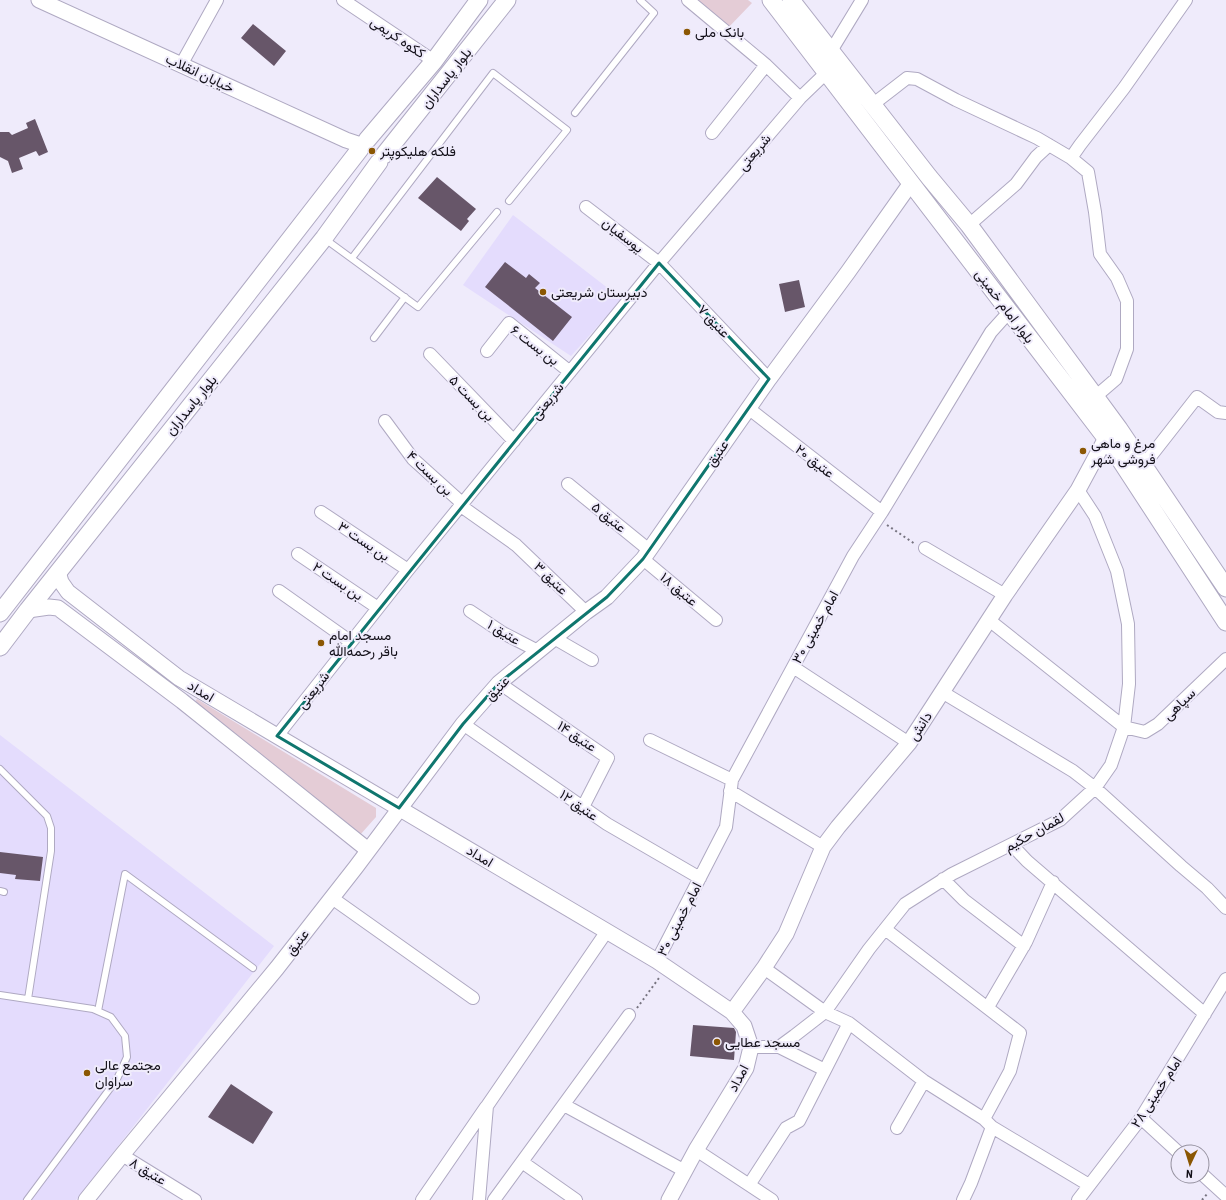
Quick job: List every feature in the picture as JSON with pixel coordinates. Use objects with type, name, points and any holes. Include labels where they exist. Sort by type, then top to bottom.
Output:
[{"type":"main road","name":"بلوار پاسداران","points":[[2,603],[362,145],[434,61],[479,0]]},
{"type":"main road","name":"بلوار پاسداران","points":[[0,647],[324,238],[382,158],[507,0]]},
{"type":"main road","name":"بلوار امام خمینی","points":[[771,0],[1106,438],[1224,615]]},
{"type":"main road","name":"بلوار امام خمینی","points":[[791,0],[872,105],[969,225],[1095,397],[1226,588]]},
{"type":"main road","points":[[362,145],[360,153],[363,160],[371,164],[382,158]]},
{"type":"main road","points":[[911,183],[924,170]]},
{"type":"main road","points":[[2,603],[28,610]]},
{"type":"street","name":"خیابان انقلاب","points":[[39,0],[346,140],[362,145]]},
{"type":"street","points":[[181,65],[217,0]]},
{"type":"street","name":"ککوه کریمی","points":[[343,0],[434,61]]},
{"type":"street","points":[[688,0],[766,65],[800,98]]},
{"type":"street","points":[[831,51],[862,0]]},
{"type":"street","points":[[1072,158],[1080,145],[1124,88],[1186,0]]},
{"type":"street","points":[[712,133],[766,65]]},
{"type":"street","name":"شریعتی","points":[[276,736],[408,570],[659,263],[800,98],[826,73]]},
{"type":"street","points":[[872,105],[907,78],[917,79],[956,100],[1037,138],[1072,158],[1088,172],[1100,254],[1117,278],[1127,301],[1127,349],[1116,380],[1095,397]]},
{"type":"street","points":[[969,225],[1016,184],[1036,157],[1048,145]]},
{"type":"street","name":"عتیق","points":[[86,1200],[277,968],[332,898],[463,724],[499,683],[586,612],[607,597],[646,554],[748,408],[911,183]]},
{"type":"street","name":"یوسفیان","points":[[586,206],[659,263]]},
{"type":"street","name":"عتیق ۷","points":[[659,263],[769,379]]},
{"type":"street","name":"امام خمینی ۳۰","points":[[661,964],[700,878],[726,827],[731,786],[793,667],[853,556],[880,515],[991,332],[1009,312]]},
{"type":"street","name":"بن بست ۶","points":[[487,351],[509,323],[570,372]]},
{"type":"street","name":"بن بست ۵","points":[[430,354],[514,441]]},
{"type":"street","points":[[1143,466],[1197,397],[1218,412],[1226,414]]},
{"type":"street","name":"عتیق ۲۰","points":[[748,408],[880,515]]},
{"type":"street","name":"بن بست ۴","points":[[385,421],[413,459],[462,505],[516,545]]},
{"type":"street","name":"دانش","points":[[732,1012],[764,968],[786,934],[823,847],[838,826],[909,743],[1005,595],[1078,490],[1106,438]]},
{"type":"street","name":"عتیق ۵","points":[[568,484],[646,554]]},
{"type":"street","name":"لقمان حکیم","points":[[779,1047],[825,1012],[869,949],[905,904],[943,879],[1060,820],[1096,788],[1111,765],[1124,727],[1129,684],[1128,624],[1117,571],[1095,516],[1078,490]]},
{"type":"street","name":"بن بست ۳","points":[[321,512],[408,570]]},
{"type":"street","name":"عتیق ۳","points":[[516,545],[586,612]]},
{"type":"street","points":[[925,548],[1005,595]]},
{"type":"street","name":"بن بست ۲","points":[[298,554],[378,608]]},
{"type":"street","name":"عتیق ۱۸","points":[[646,554],[716,620]]},
{"type":"street","name":"امداد","points":[[58,572],[61,582],[68,592],[179,678],[607,931],[661,964],[732,1012],[744,1026],[751,1047],[746,1068],[696,1150],[669,1200]]},
{"type":"street","points":[[279,591],[352,642]]},
{"type":"street","name":"امداد","points":[[28,610],[48,607],[58,608],[182,701],[368,850]]},
{"type":"street","name":"عتیق ۱","points":[[470,611],[503,633],[538,651]]},
{"type":"street","points":[[989,620],[1124,727]]},
{"type":"street","points":[[554,638],[592,660]]},
{"type":"street","name":"سپاهی","points":[[1124,727],[1145,732],[1158,724],[1226,659]]},
{"type":"street","points":[[793,667],[909,743]]},
{"type":"street","name":"عتیق ۱۴","points":[[499,683],[608,758],[583,807]]},
{"type":"street","points":[[182,701],[193,686]]},
{"type":"street","points":[[942,692],[1073,771],[1096,788],[1207,888],[1226,908]]},
{"type":"street","name":"عتیق ۱۲","points":[[463,724],[607,824],[700,878]]},
{"type":"street","points":[[650,740],[731,786],[823,847]]},
{"type":"street","points":[[1012,845],[1027,861],[1205,1014]]},
{"type":"street","points":[[943,879],[964,900],[1024,946]]},
{"type":"street","points":[[988,1007],[1024,946],[1053,882]]},
{"type":"street","points":[[332,898],[473,998]]},
{"type":"street","points":[[885,928],[1020,1033],[1010,1071],[988,1123],[971,1184],[963,1200]]},
{"type":"street","points":[[422,1200],[607,931]]},
{"type":"street","points":[[764,968],[825,1012],[849,1023],[924,1081],[988,1123],[1089,1185]]},
{"type":"street","name":"امام خمینی ۲۸","points":[[1078,1200],[1141,1118],[1226,980]]},
{"type":"street","points":[[494,1200],[629,1015]]},
{"type":"street","points":[[749,1185],[786,1128],[799,1121],[849,1023]]},
{"type":"street","points":[[751,1047],[779,1047],[825,1070]]},
{"type":"street","points":[[897,1128],[924,1081]]},
{"type":"street","points":[[564,1105],[685,1170]]},
{"type":"street","points":[[479,1200],[487,1106]]},
{"type":"street","points":[[1141,1118],[1170,1145]]},
{"type":"street","points":[[696,1150],[772,1200]]},
{"type":"street","name":"عتیق ۸","points":[[122,1155],[195,1200]]},
{"type":"street","points":[[522,1162],[576,1200]]},
{"type":"street","points":[[1210,1181],[1226,1196]]},
{"type":"lane","points":[[575,113],[654,13],[640,0]]},
{"type":"lane","points":[[352,258],[492,73],[567,130],[509,201]]},
{"type":"lane","points":[[324,238],[418,307],[497,212]]},
{"type":"lane","points":[[374,338],[405,297]]},
{"type":"lane","points":[[0,769],[47,816],[51,828],[51,851],[28,999]]},
{"type":"lane","points":[[98,1011],[126,874],[253,968]]},
{"type":"lane","points":[[0,996],[93,1009],[111,1017],[125,1036],[127,1057],[117,1079],[27,1200]]},
{"type":"path","points":[[880,515],[918,547],[925,548]]},
{"type":"path","points":[[629,1015],[639,1007],[661,964]]},
{"type":"highlighted area","points":[[659,263],[769,379],[643,559],[607,597],[499,683],[463,724],[399,808],[277,736]]},
{"type":"shaded area","points":[[696,0],[748,0],[752,3],[727,29]]},
{"type":"shaded area","name":"دبیرستان شریعتی","points":[[513,215],[622,299],[571,356],[463,285]]},
{"type":"shaded area","points":[[197,699],[376,808],[376,817],[360,835],[193,704]]},
{"type":"shaded area","name":"مجتمع عالی سراوان","points":[[0,735],[274,946],[76,1200],[0,1200]]},
{"type":"building","points":[[253,24],[286,51],[274,66],[241,38]]},
{"type":"building","points":[[35,119],[48,152],[39,156],[36,151],[19,158],[23,169],[12,173],[8,161],[0,157],[0,132],[9,132],[12,135],[28,128],[26,123]]},
{"type":"building","points":[[437,177],[476,209],[467,219],[469,221],[461,231],[418,198]]},
{"type":"building","points":[[505,262],[526,278],[529,274],[540,283],[535,288],[572,317],[553,341],[485,287]]},
{"type":"building","points":[[799,280],[805,307],[785,312],[779,284]]},
{"type":"building","points":[[0,852],[43,857],[40,881],[15,879],[16,875],[0,873]]},
{"type":"building","points":[[693,1025],[734,1028],[736,1032],[734,1060],[690,1056]]},
{"type":"building","points":[[231,1084],[273,1112],[253,1144],[208,1117]]},
{"type":"place","name":"بانک ملی","points":[[687,32]]},
{"type":"place","name":"فلکه هلیکوپتر","points":[[372,151]]},
{"type":"place","name":"دبیرستان شریعتی","points":[[543,292]]},
{"type":"place","name":"مرغ و ماهی فروشی شهر","points":[[1083,451]]},
{"type":"place","name":"مسجد امام باقر رحمه‌الله","points":[[321,643]]},
{"type":"place","name":"مسجد عطایی","points":[[717,1042]]},
{"type":"place","name":"مجتمع عالی سراوان","points":[[87,1073]]}]
